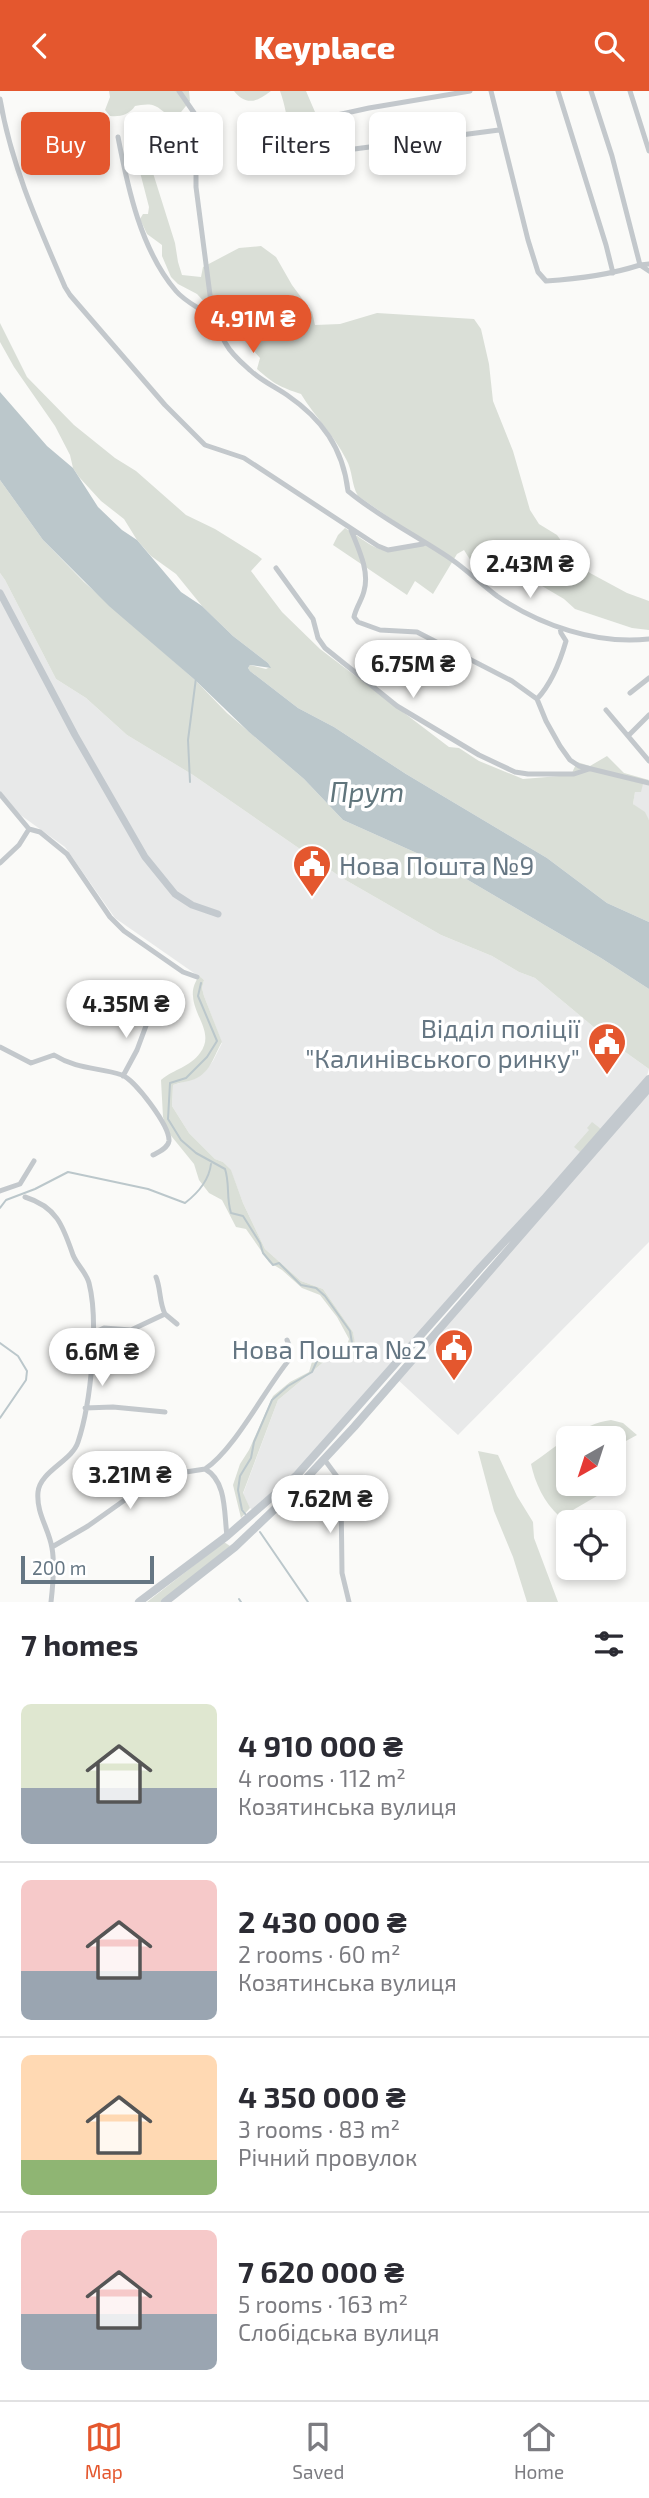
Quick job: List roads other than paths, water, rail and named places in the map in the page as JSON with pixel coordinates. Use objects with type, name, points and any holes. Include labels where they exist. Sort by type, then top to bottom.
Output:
[{"type":"main road","points":[[139,1602],[324,1459],[649,1079]]},
{"type":"main road","points":[[165,1602],[235,1547],[261,1521],[649,1088]]},
{"type":"main road","points":[[227,1536],[235,1547]]},
{"type":"street","points":[[179,91],[208,133],[196,168],[196,187],[213,318],[225,343],[239,360],[254,374],[295,401],[324,428],[338,450],[346,470],[348,491],[522,611],[561,628],[602,638],[635,641],[649,639]]},
{"type":"street","points":[[351,112],[470,91]]},
{"type":"street","points":[[491,91],[528,240],[542,278],[546,282],[612,273],[649,264]]},
{"type":"street","points":[[558,91],[606,245],[612,273]]},
{"type":"street","points":[[591,91],[640,265],[649,271]]},
{"type":"street","points":[[630,91],[649,151]]},
{"type":"street","points":[[0,99],[7,135],[34,214],[69,295],[165,405],[205,445],[244,457],[378,546],[388,550],[423,544]]},
{"type":"street","points":[[355,149],[499,130]]},
{"type":"street","points":[[118,138],[141,226],[150,249],[177,292],[213,318]]},
{"type":"street","points":[[350,529],[366,576],[365,589],[354,617],[358,622],[380,630],[417,632],[496,672],[537,699],[546,721],[570,760],[579,766],[649,783]]},
{"type":"street","points":[[276,568],[313,619],[318,638],[325,648],[397,706],[479,755],[515,772],[574,774],[592,769]]},
{"type":"street","points":[[0,593],[75,735],[145,857],[175,894],[192,905],[218,913]]},
{"type":"street","points":[[537,699],[548,688],[564,648],[566,641],[561,628]]},
{"type":"street","points":[[631,693],[649,678]]},
{"type":"street","points":[[606,710],[649,761]]},
{"type":"street","points":[[628,736],[649,715]]},
{"type":"street","points":[[0,794],[29,829],[40,832],[67,854],[110,917],[124,931],[183,972],[197,977]]},
{"type":"street","points":[[0,863],[19,845],[29,829]]},
{"type":"street","points":[[123,1076],[137,1050],[150,1015]]},
{"type":"street","points":[[0,1047],[31,1063],[50,1054],[69,1063],[123,1076],[157,1113],[168,1137],[165,1148],[153,1155]]},
{"type":"street","points":[[0,1191],[20,1184],[34,1161]]},
{"type":"street","points":[[25,1196],[50,1210],[60,1221],[74,1256],[87,1278],[95,1332],[78,1444],[38,1490],[40,1511],[52,1547],[51,1602]]},
{"type":"street","points":[[156,1277],[160,1286],[160,1305],[165,1314],[177,1324]]},
{"type":"street","points":[[95,1332],[104,1328],[131,1330],[165,1314]]},
{"type":"street","points":[[52,1547],[88,1526],[143,1487],[186,1472],[205,1469],[226,1448],[289,1360],[290,1348],[287,1340]]},
{"type":"street","points":[[85,1408],[113,1407],[165,1412]]},
{"type":"street","points":[[324,1459],[338,1478],[341,1493],[342,1573],[349,1602]]},
{"type":"street","points":[[205,1469],[212,1473],[220,1487],[227,1536]]},
{"type":"water","name":"Прут","points":[[0,392],[47,446],[73,468],[98,507],[137,540],[181,592],[202,606],[271,668],[250,665],[250,671],[298,708],[334,727],[406,774],[547,858],[607,903],[649,922],[649,989],[439,863],[343,820],[304,779],[109,606],[43,540],[0,480]]},
{"type":"waterway","points":[[190,782],[188,740],[196,678]]},
{"type":"waterway","points":[[201,983],[198,996],[217,1041],[207,1057],[186,1078],[170,1083],[168,1119],[181,1140],[196,1153],[225,1169],[231,1213],[243,1216],[260,1243],[263,1253],[273,1265],[279,1263],[301,1285],[316,1288],[325,1296],[350,1331],[353,1349],[346,1353],[320,1354],[312,1372],[288,1386],[272,1400],[254,1442],[251,1458],[240,1476],[238,1490],[242,1510],[246,1515]]},
{"type":"waterway","points":[[0,1208],[6,1200],[68,1172],[148,1189],[185,1203],[202,1186],[211,1164]]},
{"type":"waterway","points":[[0,1343],[18,1356],[27,1371],[26,1380],[0,1418]]},
{"type":"waterway","points":[[260,1532],[308,1602]]},
{"type":"place","name":"Нова Пошта №9","points":[[312,898]]},
{"type":"place","name":"Відділ поліції \"Калинівського ринку\"","points":[[607,1076]]},
{"type":"place","name":"Нова Пошта №2","points":[[454,1382]]}]
